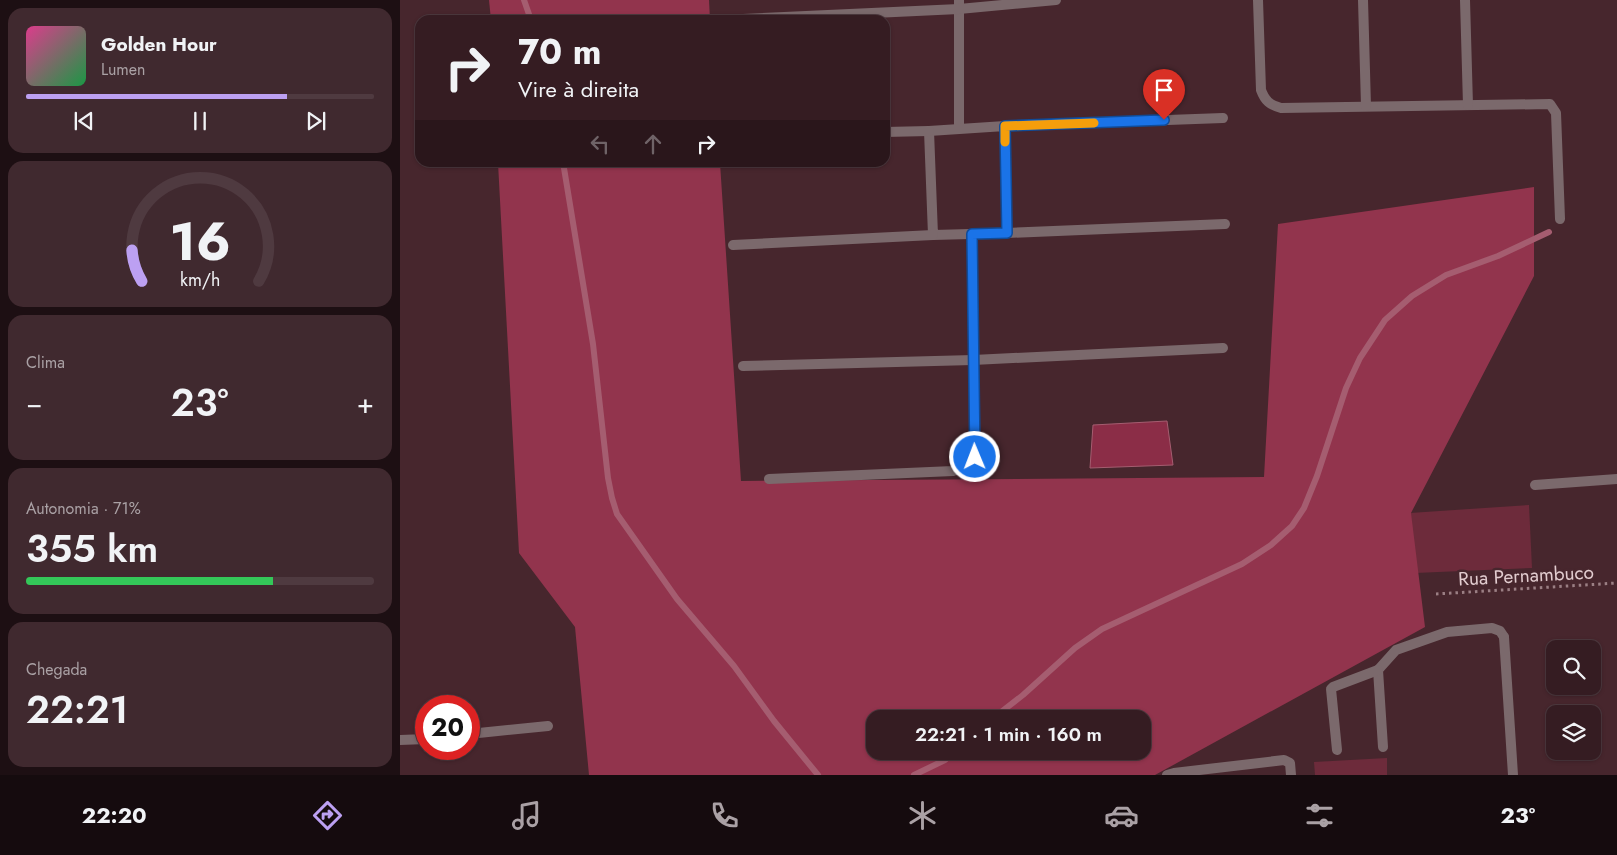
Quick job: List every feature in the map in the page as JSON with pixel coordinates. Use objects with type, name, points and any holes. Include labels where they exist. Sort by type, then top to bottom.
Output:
[{"type":"street","points":[[801,15],[959,4],[1056,0]]},
{"type":"street","points":[[1258,0],[1261,90],[1268,103],[1281,108],[1550,104],[1556,113],[1560,219]]},
{"type":"street","points":[[1363,0],[1366,106]]},
{"type":"street","points":[[1465,0],[1468,105]]},
{"type":"street","points":[[959,4],[959,128]]},
{"type":"street","points":[[890,132],[1223,118]]},
{"type":"street","points":[[1005,126],[1007,233]]},
{"type":"street","points":[[929,131],[933,235]]},
{"type":"street","points":[[733,245],[1226,224]]},
{"type":"street","points":[[769,479],[953,471],[967,466],[975,457],[972,234]]},
{"type":"street","points":[[743,366],[973,360],[1223,348]]},
{"type":"street","points":[[1535,485],[1617,479]]},
{"type":"street","points":[[1336,750],[1330,689],[1378,670],[1396,650],[1447,632],[1492,628],[1500,631],[1504,637],[1513,775]]},
{"type":"street","points":[[1378,670],[1383,746]]},
{"type":"street","points":[[480,733],[548,726]]},
{"type":"street","points":[[400,740],[415,739]]},
{"type":"street","points":[[1167,775],[1284,760],[1290,763],[1291,775]]},
{"type":"path","name":"Rua Pernambuco","points":[[1436,594],[1617,583]]},
{"type":"shaded area","points":[[489,0],[709,0],[710,15],[490,15]]},
{"type":"shaded area","points":[[498,167],[720,167],[741,481],[1264,477],[1278,224],[1534,187],[1534,276],[1411,513],[1425,627],[1155,775],[589,775],[575,627],[519,553]]},
{"type":"shaded area","points":[[1167,421],[1173,465],[1090,468],[1093,425]]},
{"type":"shaded area","points":[[1529,505],[1532,568],[1415,573],[1410,513]]},
{"type":"shaded area","points":[[1387,758],[1387,775],[1315,775],[1314,762]]},
{"type":"waterway","points":[[524,0],[529,15]]},
{"type":"waterway","points":[[564,167],[593,344],[608,478],[617,514],[677,599],[734,666],[774,721],[818,775]]},
{"type":"waterway","points":[[1004,710],[1075,648],[1102,629],[1242,564],[1271,545],[1292,526],[1304,508],[1317,476],[1346,388],[1360,358],[1385,320],[1412,296],[1446,275],[1498,256],[1549,232]]},
{"type":"waterway","points":[[914,775],[945,760]]},
{"type":"slow traffic","points":[[1005,142],[1005,126],[1094,123]]},
{"type":"route","points":[[975,457],[972,234],[1007,233],[1005,126],[1164,120]]}]
